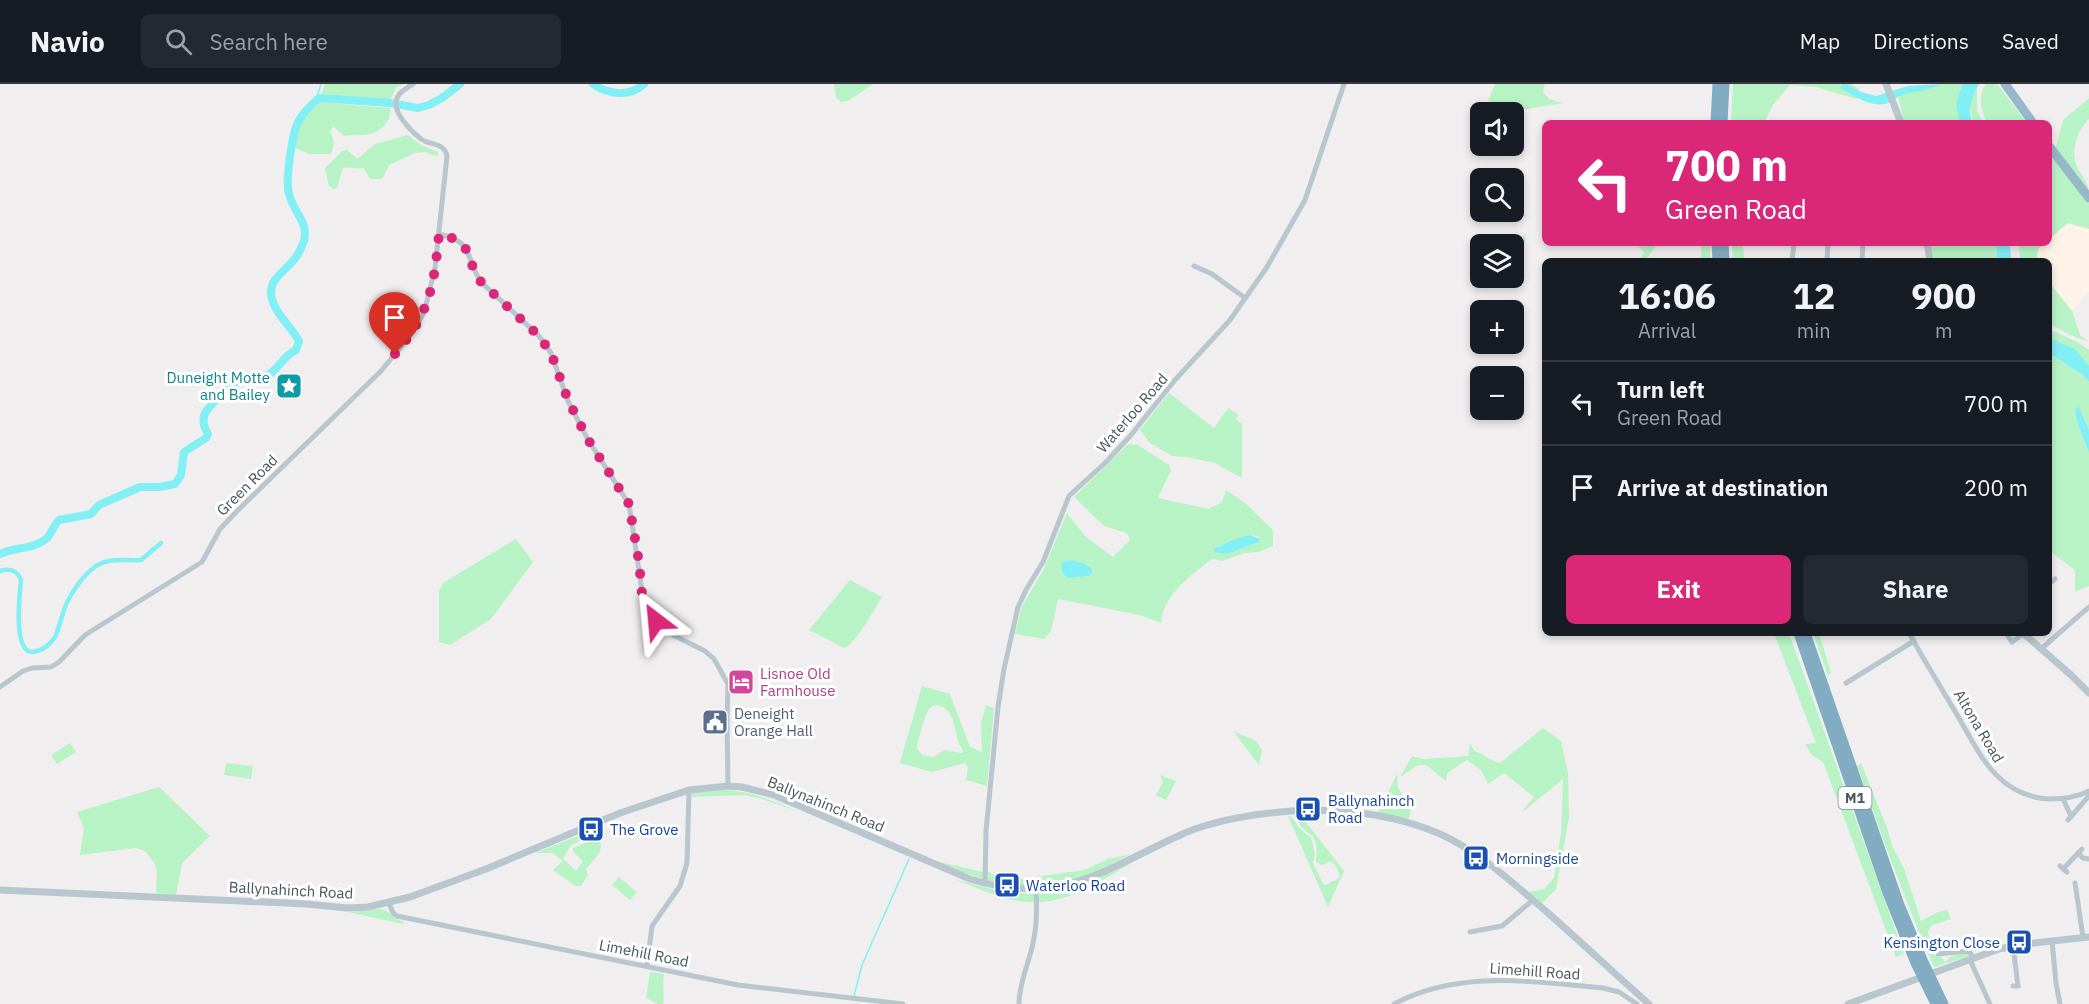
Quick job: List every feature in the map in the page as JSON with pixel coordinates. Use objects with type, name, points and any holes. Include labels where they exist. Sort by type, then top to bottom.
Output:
[{"type":"highway","points":[[1715,120],[1717,84]]},
{"type":"highway","points":[[1723,120],[1725,84]]},
{"type":"highway","points":[[2005,84],[2030,120]]},
{"type":"highway","points":[[2052,150],[2089,198]]},
{"type":"highway","name":"M1","points":[[1799,636],[1886,891],[1919,961]]},
{"type":"highway","name":"M1","points":[[1807,636],[1919,961],[1932,993],[1946,1004]]},
{"type":"street","name":"Green Road","points":[[0,687],[23,671],[51,667],[59,662],[85,635],[202,562],[220,529],[381,371],[409,337],[424,313],[432,287],[446,151],[441,146],[423,140],[415,134],[398,112],[396,99],[413,84]]},
{"type":"street","name":"Waterloo Road","points":[[985,883],[987,831],[998,707],[1018,608],[1026,590],[1043,562],[1069,496],[1131,435],[1175,380],[1230,320],[1267,267],[1305,200],[1344,84]]},
{"type":"street","points":[[1887,86],[1900,120]]},
{"type":"street","points":[[439,234],[463,243],[481,282],[539,336],[551,353],[568,400],[587,438],[629,504],[644,604],[656,621],[669,633],[705,651],[714,659],[728,684],[728,786]]},
{"type":"street","points":[[1194,266],[1212,274],[1245,298]]},
{"type":"street","points":[[2041,649],[2089,607]]},
{"type":"street","name":"Altona Road","points":[[1911,636],[1994,775],[2024,795],[2037,798],[2063,799],[2089,794]]},
{"type":"street","points":[[2010,636],[2014,645],[2021,636]]},
{"type":"street","points":[[2026,636],[2072,675],[2089,693]]},
{"type":"street","points":[[1846,683],[1914,642]]},
{"type":"street","name":"Ballynahinch Road","points":[[0,890],[306,904],[347,908],[368,907],[429,891],[620,813],[689,790],[728,786],[774,795],[949,870],[985,883],[1004,888],[1036,890],[1077,883],[1179,835],[1209,825],[1252,815],[1310,810],[1373,815],[1408,823],[1438,834],[1484,860],[1533,900],[1649,1004]]},
{"type":"street","points":[[647,966],[651,927],[677,891],[687,863],[689,790]]},
{"type":"street","points":[[2063,799],[2069,818],[2089,794]]},
{"type":"street","points":[[2063,869],[2080,851],[2083,858],[2089,859]]},
{"type":"street","points":[[1848,1004],[2013,946],[2086,937],[2075,883]]},
{"type":"street","points":[[1019,1004],[1021,986],[1034,941],[1036,890]]},
{"type":"street","points":[[1470,932],[1502,926],[1533,900]]},
{"type":"street","name":"Limehill Road","points":[[389,903],[393,915],[397,916],[738,986],[903,1004]]},
{"type":"street","points":[[2052,941],[2060,1004]]},
{"type":"street","points":[[2013,946],[2018,986],[2013,986]]},
{"type":"street","points":[[1938,954],[1968,951],[1990,1004]]},
{"type":"street","name":"Limehill Road","points":[[1394,1004],[1425,991],[1481,980],[1508,980],[1612,990],[1637,1004]]},
{"type":"shaded area","points":[[2068,223],[2089,229],[2089,292],[2072,311],[2052,287],[2052,258],[2037,258],[2038,249],[2042,246],[2052,246],[2052,236]]},
{"type":"green space","points":[[325,84],[402,84],[396,88],[390,101],[322,97]]},
{"type":"green space","points":[[834,84],[873,84],[848,101],[841,102],[836,97]]},
{"type":"green space","points":[[1495,84],[1545,84],[1543,92],[1549,99],[1563,103],[1527,109],[1524,108],[1524,102],[1488,101]]},
{"type":"green space","points":[[1733,84],[1851,84],[1859,89],[1857,99],[1816,87],[1790,85],[1773,105],[1766,120],[1731,120]]},
{"type":"green space","points":[[1941,84],[1962,84],[1960,89],[1961,120],[1903,120],[1898,95]]},
{"type":"green space","points":[[1986,84],[1997,84],[2025,120],[1986,120],[1981,103]]},
{"type":"green space","points":[[1977,86],[1977,110],[1982,120],[1973,120],[1970,108]]},
{"type":"green space","points":[[2089,98],[2089,119],[2079,134],[2074,152],[2076,164],[2089,190],[2055,150],[2063,120]]},
{"type":"green space","points":[[319,102],[390,108],[390,112],[385,124],[370,134],[344,136],[333,126],[330,132],[334,143],[331,154],[309,154],[295,148],[296,134],[305,116]]},
{"type":"green space","points":[[408,135],[421,145],[438,152],[438,155],[425,152],[415,153],[389,165],[382,179],[370,179],[364,168],[343,168],[337,188],[329,186],[325,168],[342,151],[347,150],[358,158],[375,144]]},
{"type":"green space","points":[[2052,156],[2089,204],[2089,229],[2068,223],[2052,236]]},
{"type":"green space","points":[[1638,246],[1656,246],[1647,258],[1641,258],[1644,252]]},
{"type":"green space","points":[[1701,246],[1710,246],[1710,258],[1701,258]]},
{"type":"green space","points":[[1732,246],[1743,246],[1744,258],[1733,258]]},
{"type":"green space","points":[[1930,246],[1996,246],[1997,258],[1932,258]]},
{"type":"green space","points":[[2018,246],[2042,246],[2038,249],[2037,258],[2020,258]]},
{"type":"green space","points":[[2052,286],[2072,311],[2080,335],[2087,341],[2052,326]]},
{"type":"green space","points":[[2052,330],[2089,350],[2089,368],[2052,341]]},
{"type":"green space","points":[[2052,355],[2083,375],[2089,382],[2089,430],[2079,407],[2077,422],[2089,453],[2089,586],[2075,592],[2075,570],[2052,552]]},
{"type":"green space","points":[[1169,393],[1214,428],[1228,408],[1239,415],[1236,420],[1242,424],[1242,478],[1215,463],[1172,456],[1150,443],[1140,430]]},
{"type":"green space","points":[[1128,444],[1138,445],[1169,465],[1171,470],[1158,498],[1209,509],[1222,502],[1226,490],[1245,503],[1273,530],[1273,546],[1259,552],[1245,553],[1222,561],[1212,559],[1187,579],[1172,595],[1161,623],[1140,615],[1058,599],[1051,631],[1044,639],[1015,634],[1022,606],[1044,569],[1067,513],[1086,537],[1113,557],[1130,540],[1127,533],[1104,526],[1074,497]],"holes":[[[1250,535],[1257,536],[1260,539],[1259,542],[1227,554],[1217,546]],[[1071,560],[1089,566],[1067,578],[1062,574],[1062,562]]]},
{"type":"green space","points":[[516,539],[533,562],[491,619],[450,645],[439,642],[439,591],[443,583]]},
{"type":"green space","points":[[850,580],[882,597],[860,633],[844,648],[809,630]]},
{"type":"green space","points":[[1775,636],[1790,636],[1904,954],[1896,957],[1823,762],[1812,755],[1805,744],[1816,743]]},
{"type":"green space","points":[[1814,636],[1820,636],[1831,673],[1828,676]]},
{"type":"green space","points":[[922,686],[950,694],[970,747],[982,752],[981,723],[986,705],[994,708],[987,786],[966,780],[968,767],[965,763],[932,772],[900,763]],"holes":[[[936,705],[952,717],[962,753],[944,750],[934,757],[923,755],[917,749],[927,714],[931,707]]]},
{"type":"green space","points":[[1543,728],[1561,741],[1568,773],[1569,817],[1556,889],[1542,903],[1529,892],[1544,889],[1554,878],[1561,833],[1563,779],[1524,811],[1534,797],[1504,773],[1488,784],[1481,770],[1467,760],[1447,773],[1446,781],[1426,765],[1418,765],[1400,777],[1412,756],[1423,759],[1468,756],[1470,743],[1474,751],[1500,763]]},
{"type":"green space","points":[[1233,731],[1256,741],[1262,750],[1259,765]]},
{"type":"green space","points":[[70,743],[76,752],[57,764],[51,755]]},
{"type":"green space","points":[[226,763],[253,766],[251,779],[224,775]]},
{"type":"green space","points":[[1861,763],[1893,848],[1904,868],[1921,921],[1947,910],[1951,919],[1932,925],[1928,931],[1931,950],[1935,956],[1941,957],[1945,962],[1951,956],[1968,953],[1970,956],[1934,967],[1875,817],[1857,766]]},
{"type":"green space","points":[[1397,774],[1398,787],[1411,812],[1408,820],[1378,813]]},
{"type":"green space","points":[[1160,775],[1176,781],[1166,800],[1156,795],[1163,782]]},
{"type":"green space","points":[[159,787],[210,836],[182,863],[176,895],[156,893],[155,864],[145,851],[135,848],[80,855],[84,828],[77,812]]},
{"type":"green space","points":[[724,790],[753,794],[799,812],[743,795],[691,797],[693,793]]},
{"type":"green space","points":[[1288,816],[1292,817],[1300,829],[1311,838],[1315,853],[1313,863],[1323,884],[1327,885],[1340,876],[1331,861],[1322,865],[1316,862],[1316,844],[1312,836],[1301,826],[1297,819],[1299,817],[1302,817],[1344,871],[1328,907]]},
{"type":"green space","points":[[585,833],[587,838],[571,845],[563,859],[576,871],[583,861],[573,852],[573,848],[585,843],[593,836],[601,844],[600,852],[586,869],[588,875],[581,886],[575,886],[553,870],[563,861],[553,853],[535,853]]},
{"type":"green space","points":[[1130,854],[1104,868],[1079,877],[1034,886],[988,880],[935,861],[989,872],[998,877],[1021,879],[1084,870],[1108,859]]},
{"type":"green space","points":[[1134,862],[1084,890],[1044,902],[1011,899],[955,879],[1009,892],[1042,893],[1077,885]]},
{"type":"green space","points":[[619,877],[637,892],[630,900],[612,885]]},
{"type":"green space","points":[[381,909],[404,922],[403,924],[348,912]]},
{"type":"green space","points":[[650,972],[664,974],[663,1004],[646,998]]},
{"type":"water","points":[[1842,84],[1876,96],[1908,86],[1941,84],[1903,95],[1888,103],[1875,104],[1840,88]]},
{"type":"water","points":[[1962,84],[1979,84],[1971,103],[1972,120],[1960,120],[1956,105]]},
{"type":"water","points":[[1996,246],[2010,246],[2011,258],[1997,258]]},
{"type":"water","points":[[2052,339],[2075,349],[2089,366],[2089,382],[2083,375],[2052,355]]},
{"type":"water","points":[[2079,407],[2089,430],[2089,453],[2077,422],[2075,408]]},
{"type":"water","points":[[1250,535],[1260,539],[1259,542],[1227,554],[1214,552],[1214,549],[1221,545]]},
{"type":"water","points":[[1071,560],[1085,564],[1093,570],[1089,576],[1067,578],[1062,573],[1062,562]]},
{"type":"waterway","points":[[319,98],[317,96],[321,84]]},
{"type":"waterway","points":[[0,554],[38,544],[48,537],[59,520],[91,514],[99,505],[140,487],[175,484],[181,475],[184,452],[206,438],[208,434],[203,419],[207,410],[230,387],[247,378],[271,373],[296,350],[299,341],[278,313],[272,301],[271,289],[277,277],[297,256],[304,241],[303,223],[291,200],[288,179],[296,128],[310,106],[319,98],[390,103],[418,108],[442,98],[460,84]]},
{"type":"waterway","points":[[593,84],[599,88],[619,93],[632,91],[644,84]]},
{"type":"waterway","points":[[0,571],[13,571],[21,580],[20,636],[23,646],[29,651],[37,651],[48,646],[55,637],[69,598],[91,570],[107,561],[141,560],[161,543]]},
{"type":"waterway","points":[[854,996],[862,965],[909,859]]},
{"type":"place","name":"Duneight Motte and Bailey","points":[[289,386]]},
{"type":"place","name":"Lisnoe Old Farmhouse","points":[[741,682]]},
{"type":"place","name":"Deneight Orange Hall","points":[[715,722]]},
{"type":"place","name":"Ballynahinch Road","points":[[1308,809]]},
{"type":"place","name":"The Grove","points":[[591,829]]},
{"type":"place","name":"Morningside","points":[[1476,858]]},
{"type":"place","name":"Waterloo Road","points":[[1007,885]]},
{"type":"place","name":"Kensington Close","points":[[2019,942]]},
{"type":"route","points":[[395,354],[424,313],[432,287],[439,234],[457,239],[463,243],[481,282],[539,336],[551,353],[568,400],[587,438],[629,504],[644,604],[656,621]]}]
